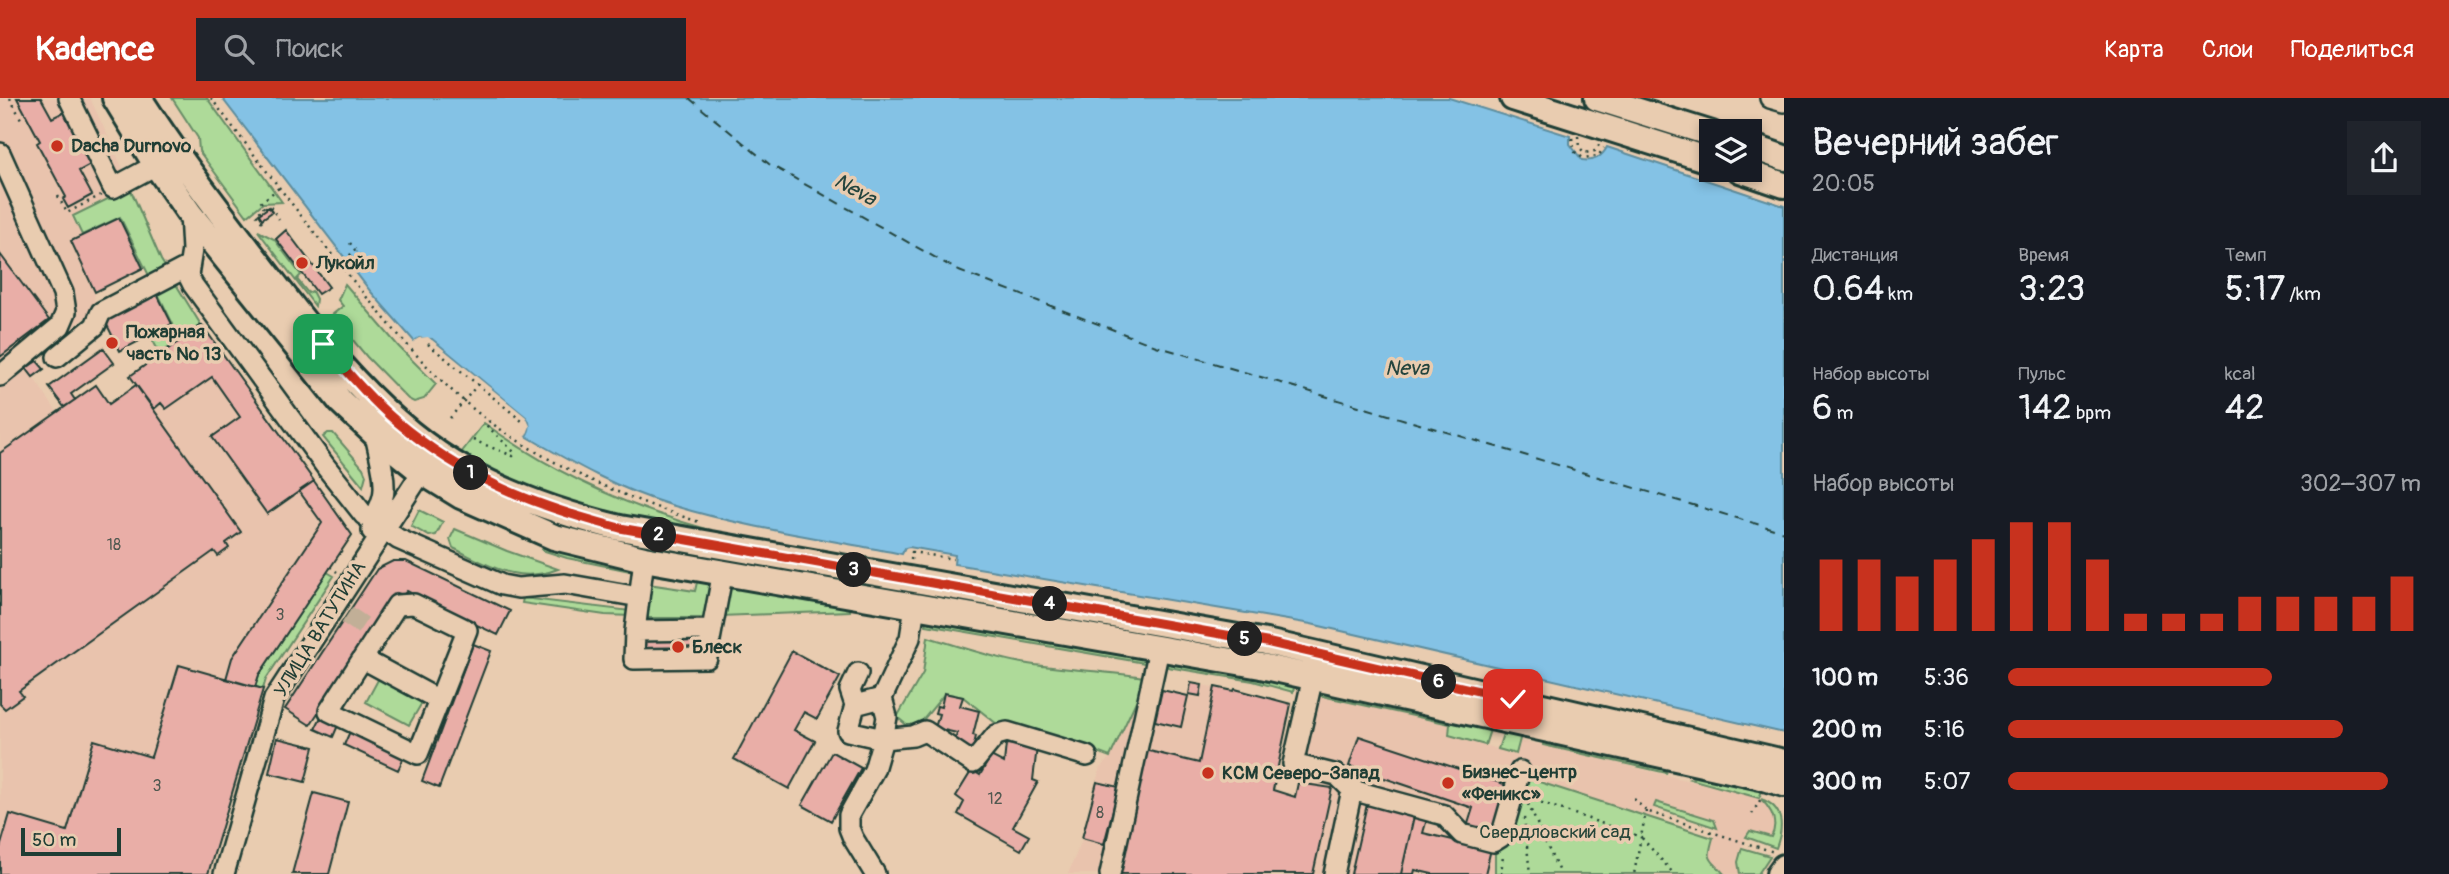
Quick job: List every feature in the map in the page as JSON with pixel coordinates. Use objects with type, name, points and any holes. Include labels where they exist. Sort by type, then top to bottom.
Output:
[{"type":"main road","points":[[115,98],[190,214],[332,392],[375,434],[422,472],[461,496],[554,537],[644,559],[1261,666],[1761,777],[1774,789]]},
{"type":"main road","points":[[139,98],[175,154],[308,327],[355,380],[395,420],[427,445],[465,470],[515,495],[562,513],[620,528],[1266,642],[1784,762]]},
{"type":"main road","points":[[1513,98],[1699,157]]},
{"type":"main road","points":[[1597,98],[1699,130]]},
{"type":"main road","points":[[1762,150],[1784,158]]},
{"type":"main road","points":[[1762,177],[1784,184]]},
{"type":"street","points":[[69,98],[113,188],[156,165]]},
{"type":"street","points":[[1770,98],[1784,102]]},
{"type":"street","points":[[0,153],[63,293],[66,312],[60,326],[0,376]]},
{"type":"street","points":[[190,214],[192,250],[188,275],[193,285],[376,532],[502,585],[518,588],[565,584],[628,595]]},
{"type":"street","points":[[57,357],[95,326],[101,312],[189,266]]},
{"type":"street","name":"УЛИЦА ВАТУТИНА","points":[[224,874],[274,699],[341,611],[376,532],[384,490],[375,434]]},
{"type":"street","name":"УЛИЦА ВАТУТИНА","points":[[376,532],[422,472],[427,445]]},
{"type":"street","points":[[644,559],[635,631],[635,659],[707,658],[723,571]]},
{"type":"street","points":[[414,604],[467,630],[418,754],[329,711],[363,659],[374,633],[397,605],[414,604]]},
{"type":"street","points":[[875,874],[853,838],[849,828],[849,815],[874,770],[887,717],[882,698],[910,638],[915,606]]},
{"type":"street","points":[[635,631],[710,641]]},
{"type":"street","points":[[1110,874],[1160,649]]},
{"type":"street","points":[[363,659],[439,699]]},
{"type":"street","points":[[858,673],[850,690],[855,705],[848,731],[883,739],[913,736],[925,731],[973,763],[996,736],[1007,732],[1087,756]]},
{"type":"street","points":[[1313,677],[1293,764],[1337,775],[1352,790],[1444,815],[1462,834],[1493,842],[1501,836],[1520,771]]},
{"type":"street","points":[[855,705],[882,698]]},
{"type":"street","points":[[1334,874],[1352,790]]},
{"type":"path","points":[[10,98],[21,119]]},
{"type":"path","points":[[211,98],[338,263],[402,341],[441,382],[489,421],[557,464],[626,496],[710,525]]},
{"type":"path","points":[[1572,138],[1575,152],[1583,158],[1598,156],[1604,148]]},
{"type":"path","points":[[1578,138],[1579,147],[1585,153]]},
{"type":"path","points":[[1585,153],[1595,151],[1599,145]]},
{"type":"path","points":[[1583,158],[1585,153]]},
{"type":"path","points":[[264,208],[260,203],[280,187]]},
{"type":"path","points":[[58,196],[67,214],[113,188]]},
{"type":"path","points":[[262,222],[256,214],[269,205],[279,219]]},
{"type":"path","points":[[350,243],[369,269]]},
{"type":"path","points":[[338,263],[356,251]]},
{"type":"path","points":[[428,344],[522,421]]},
{"type":"path","points":[[450,418],[478,384]]},
{"type":"path","points":[[473,439],[513,456],[515,453],[486,425],[489,421]]},
{"type":"path","points":[[904,562],[911,563],[912,552],[953,559]]},
{"type":"path","points":[[330,568],[340,574]]},
{"type":"path","points":[[1752,814],[1758,800],[1774,789]]},
{"type":"path","points":[[1525,797],[1525,807]]},
{"type":"path","points":[[1525,797],[1641,837],[1674,874]]},
{"type":"path","points":[[1525,797],[1560,874]]},
{"type":"path","points":[[1634,799],[1646,811],[1780,865]]},
{"type":"path","points":[[1634,874],[1646,811]]},
{"type":"path","points":[[1524,818],[1530,874]]},
{"type":"shaded area","points":[[0,98],[90,98],[131,186],[71,216],[82,236],[119,218],[143,268],[95,292],[93,310],[27,368],[57,412],[96,385],[110,404],[136,385],[130,376],[202,325],[352,535],[259,675],[263,689],[208,874],[0,874]]},
{"type":"shaded area","points":[[1191,683],[1234,691],[1235,689],[1291,704],[1273,790],[1295,797],[1313,784],[1284,776],[1305,693],[1450,724],[1449,735],[1516,754],[1520,741],[1543,745],[1759,798],[1769,807],[1775,830],[1771,837],[1751,831],[1747,833],[1738,862],[1740,874],[1724,874],[1708,855],[1717,828],[1656,802],[1651,818],[1527,779],[1495,874],[1068,874],[1081,842],[1100,769],[1110,757],[1143,686],[1188,694]]},
{"type":"green space","points":[[172,98],[207,98],[282,202],[263,203],[247,216],[199,151],[198,138]]},
{"type":"green space","points":[[130,188],[161,260],[201,325],[160,354],[151,337],[173,324],[120,217],[82,235],[73,216]]},
{"type":"green space","points":[[258,231],[274,239],[301,275],[297,279],[308,293],[312,291],[316,299],[315,306]]},
{"type":"green space","points":[[345,284],[399,347],[436,384],[424,399],[414,402],[408,399],[367,357],[332,315],[343,306],[338,300]]},
{"type":"green space","points":[[484,423],[545,462],[609,494],[677,520],[746,539],[573,509],[458,457]]},
{"type":"green space","points":[[333,433],[363,468],[366,475],[363,486],[323,437]]},
{"type":"green space","points":[[419,510],[443,522],[436,535],[429,536],[411,526]]},
{"type":"green space","points":[[455,529],[558,569],[529,575],[491,566],[453,548],[450,539]]},
{"type":"green space","points":[[543,545],[635,567],[636,569],[632,616],[605,615],[522,603],[523,598],[630,611],[635,572],[567,558],[542,550]]},
{"type":"green space","points":[[651,568],[715,579],[707,618],[643,618],[648,584],[695,591],[697,582],[650,574]]},
{"type":"green space","points":[[327,572],[334,576],[266,679],[263,689],[255,687],[259,675]]},
{"type":"green space","points":[[726,585],[851,603],[850,611],[720,616]]},
{"type":"green space","points":[[927,619],[1146,657],[1145,663],[926,625]]},
{"type":"green space","points":[[928,637],[1022,663],[1144,677],[1143,686],[1110,757],[1084,747],[1002,728],[963,697],[945,693],[914,731],[897,717],[923,673]]},
{"type":"green space","points":[[1165,662],[1295,683],[1293,692],[1253,681],[1168,667]]},
{"type":"green space","points":[[379,678],[423,701],[409,725],[366,702]]},
{"type":"green space","points":[[1317,691],[1491,727],[1485,745],[1449,735],[1450,724],[1317,695]]},
{"type":"green space","points":[[1504,731],[1521,735],[1516,754],[1498,749]]},
{"type":"green space","points":[[1544,739],[1656,764],[1667,773],[1543,745]]},
{"type":"green space","points":[[1702,775],[1763,789],[1759,798],[1690,779]]},
{"type":"green space","name":"Свердловский сад","points":[[1527,778],[1713,838],[1711,859],[1724,874],[1495,874],[1495,847]]},
{"type":"green space","points":[[1761,799],[1778,812],[1781,825],[1776,848],[1746,837],[1750,831],[1771,837],[1773,832],[1773,817]]},
{"type":"green space","points":[[1656,802],[1714,820],[1717,828],[1654,807]]},
{"type":"green space","points":[[1742,848],[1770,856],[1758,874],[1740,874],[1738,862]]},
{"type":"water","name":"Neva","points":[[222,98],[1449,98],[1570,136],[1570,144],[1582,160],[1597,158],[1607,147],[1699,178],[1699,182],[1712,182],[1784,206],[1784,733],[1311,624],[954,564],[955,555],[909,547],[905,548],[902,554],[786,533],[671,505],[615,484],[526,436],[529,422],[526,417],[432,339],[419,338],[414,341],[371,292]]},
{"type":"pier","points":[[428,337],[526,417],[530,426],[526,436],[523,434],[527,426],[524,420],[431,342],[424,340],[416,344],[414,341]]},
{"type":"building","points":[[17,98],[41,98],[52,118],[64,112],[92,164],[79,171],[92,195],[68,208],[63,199],[66,197]]},
{"type":"building","points":[[269,207],[272,212],[262,219],[259,214]]},
{"type":"building","points":[[119,218],[143,268],[95,292],[71,241]]},
{"type":"building","name":"Лукойл","points":[[286,230],[329,287],[318,294],[276,239]]},
{"type":"building","points":[[0,254],[49,320],[0,357]]},
{"type":"building","points":[[156,292],[172,324],[120,351],[104,319]]},
{"type":"building","points":[[202,325],[314,481],[267,514],[212,437],[240,417],[212,377],[166,409],[161,403],[154,409],[130,376]]},
{"type":"building","points":[[103,348],[114,363],[71,394],[75,400],[64,407],[49,387]]},
{"type":"building","points":[[37,361],[44,369],[33,377],[26,368]]},
{"type":"building","points":[[96,385],[109,404],[136,385],[241,532],[226,543],[229,548],[218,556],[214,551],[19,691],[23,696],[5,709],[0,704],[0,453]]},
{"type":"building","points":[[314,481],[352,535],[259,675],[255,687],[226,679],[232,658],[322,523],[299,491]]},
{"type":"building","points":[[393,561],[406,561],[510,611],[498,635],[477,625],[476,627],[407,591],[403,595],[397,593],[310,725],[285,709],[377,569]]},
{"type":"building","name":"Блеск","points":[[716,640],[716,654],[641,654],[641,641]]},
{"type":"building","points":[[473,644],[491,651],[439,788],[422,781]]},
{"type":"building","points":[[792,651],[840,677],[817,719],[804,712],[794,730],[815,741],[789,789],[734,759]]},
{"type":"building","points":[[179,665],[263,689],[208,874],[0,874],[0,848],[10,814],[67,831],[94,740],[151,757]]},
{"type":"building","points":[[1191,683],[1202,685],[1200,696],[1189,694]]},
{"type":"building","name":"КСМ Северо-Запад","points":[[1215,687],[1235,689],[1291,704],[1273,790],[1295,797],[1298,783],[1332,788],[1313,874],[1118,874],[1145,750],[1199,763]]},
{"type":"building","points":[[1162,690],[1188,696],[1181,727],[1155,721]]},
{"type":"building","points":[[944,693],[963,697],[960,706],[979,711],[973,735],[976,736],[973,750],[954,746],[957,733],[935,728],[939,714],[935,713],[937,706],[941,707]]},
{"type":"building","points":[[322,715],[339,723],[333,737],[315,729]]},
{"type":"building","points":[[351,729],[405,755],[398,770],[344,745]]},
{"type":"building","name":"Бизнес-центр «Феникс»","points":[[1359,736],[1510,786],[1493,835],[1467,827],[1473,808],[1349,766]]},
{"type":"building","points":[[277,738],[314,747],[305,782],[269,773]]},
{"type":"building","points":[[1006,744],[1037,747],[1033,780],[1038,782],[1013,827],[1029,836],[1021,850],[958,814],[964,802],[956,796],[972,770],[980,775],[991,756],[1004,763]]},
{"type":"building","points":[[832,752],[861,768],[831,821],[802,805]]},
{"type":"building","points":[[1097,782],[1119,787],[1104,844],[1082,838]]},
{"type":"building","points":[[314,793],[348,802],[329,874],[292,874]]},
{"type":"building","points":[[1367,804],[1414,816],[1401,874],[1351,874]]},
{"type":"building","points":[[1414,816],[1427,819],[1423,833],[1491,849],[1485,874],[1432,874],[1415,870],[1414,874],[1401,874]]},
{"type":"ferry route","points":[[689,98],[769,164],[959,271],[1156,346],[1784,532]]},
{"type":"tunnel","points":[[347,615],[371,631]]},
{"type":"place","name":"Dacha Durnovo","points":[[57,146]]},
{"type":"place","name":"Лукойл","points":[[302,263]]},
{"type":"place","name":"Пожарная часть № 13","points":[[112,343]]},
{"type":"place","name":"Блеск","points":[[678,647]]},
{"type":"place","name":"КСМ Северо-Запад","points":[[1208,773]]},
{"type":"place","name":"Бизнес-центр «Феникс»","points":[[1448,783]]},
{"type":"route","points":[[323,344],[395,420],[427,445],[465,470],[515,495],[562,513],[620,528],[1266,642],[1513,699]]}]
